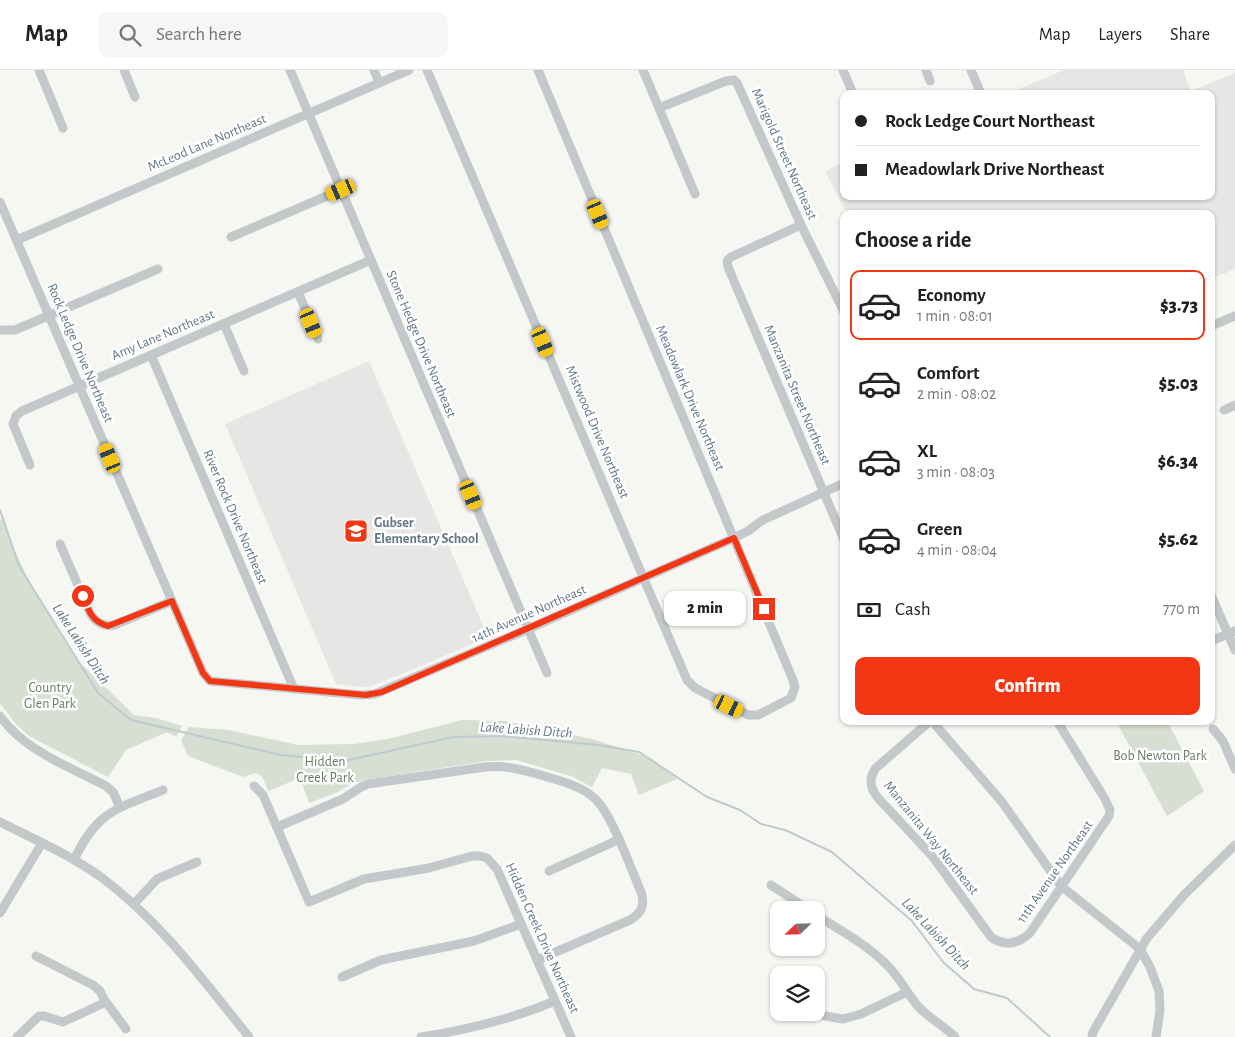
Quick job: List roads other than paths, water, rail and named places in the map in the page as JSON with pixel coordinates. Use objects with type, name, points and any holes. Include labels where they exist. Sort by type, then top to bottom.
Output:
[{"type":"street","points":[[38,70],[63,128]]},
{"type":"street","points":[[124,70],[135,97]]},
{"type":"street","name":"Stone Hedge Drive Northeast","points":[[290,70],[547,673]]},
{"type":"street","points":[[374,70],[379,82]]},
{"type":"street","name":"McLeod Lane Northeast","points":[[16,240],[409,70]]},
{"type":"street","name":"Mistwood Drive Northeast","points":[[427,70],[690,685],[753,716]]},
{"type":"street","name":"Meadowlark Drive Northeast","points":[[538,70],[793,680],[794,693],[787,701],[753,716]]},
{"type":"street","points":[[643,70],[695,194]]},
{"type":"street","points":[[843,70],[851,90]]},
{"type":"street","points":[[926,70],[930,81]]},
{"type":"street","points":[[971,70],[979,90]]},
{"type":"street","name":"Marigold Street Northeast","points":[[659,108],[726,81],[734,80],[739,87],[801,225],[840,304]]},
{"type":"street","points":[[232,236],[341,190]]},
{"type":"street","name":"Rock Ledge Drive Northeast","points":[[0,202],[207,680]]},
{"type":"street","name":"Manzanita Street Northeast","points":[[801,225],[739,253],[727,261],[730,273],[840,531]]},
{"type":"street","name":"Amy Lane Northeast","points":[[30,465],[14,428],[14,420],[22,411],[371,260]]},
{"type":"street","points":[[2,330],[15,330],[158,269]]},
{"type":"street","points":[[298,292],[318,339]]},
{"type":"street","points":[[1215,324],[1235,316]]},
{"type":"street","points":[[224,324],[244,371]]},
{"type":"street","name":"River Rock Drive Northeast","points":[[151,355],[294,689]]},
{"type":"street","points":[[1224,410],[1235,405]]},
{"type":"street","name":"14th Avenue Northeast","points":[[207,680],[361,695],[375,694],[734,538],[745,533],[763,520],[840,485]]},
{"type":"street","points":[[60,544],[90,613],[98,623],[108,626],[114,625],[172,601]]},
{"type":"street","points":[[1215,602],[1232,633],[1235,650]]},
{"type":"street","points":[[1215,639],[1232,633]]},
{"type":"street","points":[[0,716],[12,732],[28,746],[106,786],[113,792],[120,807]]},
{"type":"street","name":"Manzanita Way Northeast","points":[[926,725],[876,768],[870,783],[874,794],[933,857],[991,937],[998,942],[1006,944],[1015,943]]},
{"type":"street","points":[[935,725],[1002,802],[1061,886],[1140,949],[1150,967],[1159,991],[1160,1011],[1156,1037]]},
{"type":"street","name":"11th Avenue Northeast","points":[[1015,943],[1030,933],[1107,820],[1110,810],[1105,798],[1059,725]]},
{"type":"street","points":[[1213,730],[1223,742],[1235,769]]},
{"type":"street","points":[[254,786],[263,795],[276,827],[343,799],[368,784],[485,767],[504,766],[522,769],[574,786],[594,798],[607,814],[641,892],[642,910],[630,920],[537,960]]},
{"type":"street","points":[[74,860],[94,825],[103,817],[120,807],[163,790]]},
{"type":"street","points":[[0,822],[74,860],[99,876],[134,904],[173,943],[249,1037]]},
{"type":"street","name":"Hidden Creek Drive Northeast","points":[[276,827],[308,902],[364,879],[403,873],[472,856],[480,856],[493,862],[571,1037]]},
{"type":"street","points":[[549,871],[618,840]]},
{"type":"street","points":[[0,913],[42,843]]},
{"type":"street","points":[[1092,1037],[1093,1032],[1140,949],[1184,895],[1235,845]]},
{"type":"street","points":[[134,904],[157,879],[198,862]]},
{"type":"street","points":[[771,885],[795,901]]},
{"type":"street","points":[[825,921],[881,959],[930,1018],[955,1037]]},
{"type":"street","points":[[342,977],[381,960],[474,941],[522,924]]},
{"type":"street","points":[[36,956],[93,985],[100,991],[106,1003],[126,1029]]},
{"type":"street","points":[[825,1016],[843,1019],[861,1014],[907,992]]},
{"type":"street","points":[[421,1037],[472,1028],[535,1010],[555,1001]]},
{"type":"street","points":[[17,1037],[39,1016],[63,1022],[106,1003]]},
{"type":"waterway","name":"Lake Labish Ditch","points":[[0,510],[19,566],[98,693],[131,720],[281,755],[344,761],[453,737],[504,736],[598,745],[639,752],[707,797],[740,810],[761,824],[785,830],[832,852],[912,921],[943,962],[974,989],[1007,998],[1050,1037]]},
{"type":"place","name":"Gubser Elementary School","points":[[356,531]]},
{"type":"park label","name":"Country Glen Park","points":[[50,696]]},
{"type":"park label","name":"Bob Newton Park","points":[[1160,756]]},
{"type":"park label","name":"Hidden Creek Park","points":[[325,770]]}]
